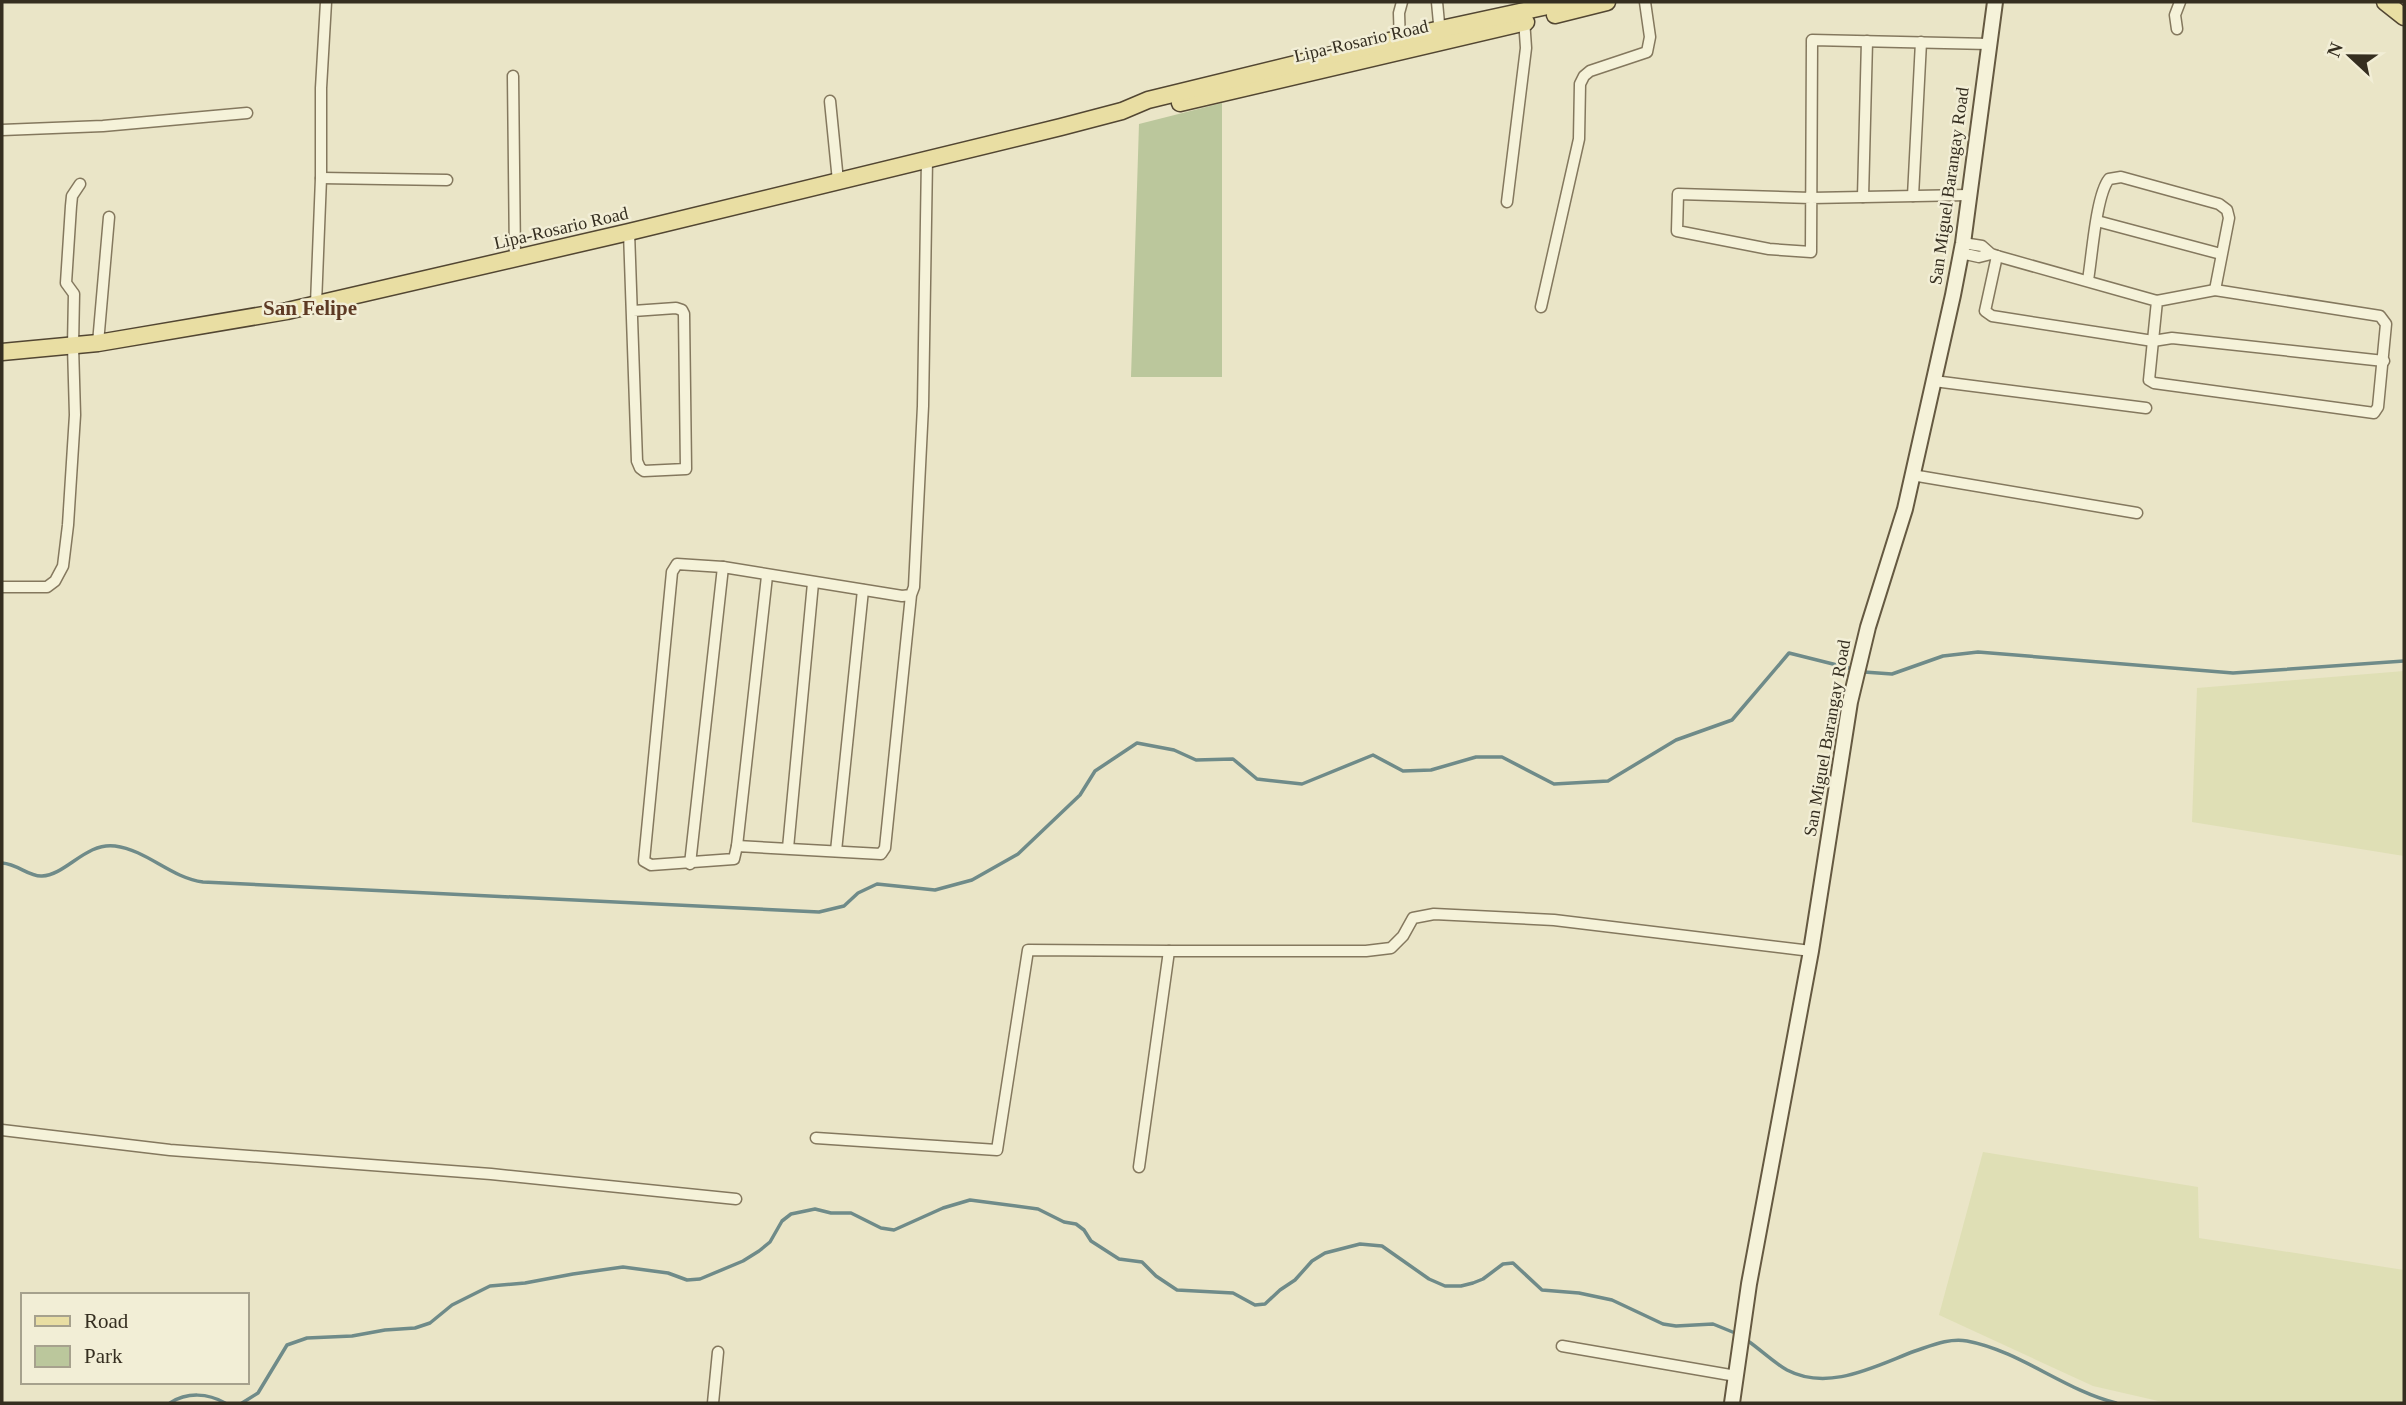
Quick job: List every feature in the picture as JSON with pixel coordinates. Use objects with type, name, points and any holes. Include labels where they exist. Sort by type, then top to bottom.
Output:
[{"type":"main road","name":"Lipa-Rosario Road","points":[[1523,18],[1566,2]]},
{"type":"main road","name":"Lipa-Rosario Road","points":[[2,352],[99,343],[316,304],[838,181],[1122,111],[1148,100],[1441,35],[1608,2]]},
{"type":"main road","points":[[2385,2],[2404,17]]},
{"type":"street","points":[[316,304],[321,88],[326,2]]},
{"type":"street","points":[[1396,2],[1400,45]]},
{"type":"street","points":[[1399,13],[1402,2]]},
{"type":"street","points":[[1437,2],[1441,35]]},
{"type":"street","points":[[1541,307],[1578,139],[1580,84],[1590,71],[1639,57],[1647,52],[1650,37],[1645,2]]},
{"type":"street","name":"San Miguel Barangay Road","points":[[1732,1403],[1749,1284],[1811,951],[1856,670],[1905,509],[1962,248],[1995,2]]},
{"type":"street","points":[[2177,29],[2175,15],[2180,2]]},
{"type":"street","points":[[1507,202],[1526,48],[1523,18]]},
{"type":"street","points":[[1968,195],[1811,198],[1678,194],[1677,232],[1769,249],[1811,252],[1811,198],[1812,40],[1989,44]]},
{"type":"street","points":[[1863,197],[1867,41]]},
{"type":"street","points":[[1913,196],[1921,42]]},
{"type":"street","points":[[513,76],[514,258]]},
{"type":"street","points":[[830,101],[838,181]]},
{"type":"street","points":[[2,131],[103,126],[247,113]]},
{"type":"street","points":[[737,846],[881,855],[885,848],[914,587],[923,406],[927,159]]},
{"type":"street","points":[[2088,280],[2096,221],[2105,184],[2109,179],[2121,177],[2218,204],[2227,210],[2229,218],[2215,290]]},
{"type":"street","points":[[321,178],[447,180]]},
{"type":"street","points":[[2,587],[47,587],[55,581],[63,566],[75,415],[75,293],[66,283],[72,196],[80,184]]},
{"type":"street","points":[[99,343],[109,217]]},
{"type":"street","points":[[2096,221],[2221,254]]},
{"type":"street","points":[[629,232],[637,461],[644,471],[686,469],[684,314],[676,308],[633,311]]},
{"type":"street","points":[[1962,248],[1982,246],[1994,255],[2157,301],[2215,290],[2379,316],[2386,324],[2378,407],[2374,413],[2154,383],[2149,380],[2157,301]]},
{"type":"street","points":[[1994,255],[1985,311],[1992,316],[2153,341],[2172,338],[2384,361]]},
{"type":"street","points":[[1934,381],[2146,408]]},
{"type":"street","points":[[1912,475],[2137,513]]},
{"type":"street","points":[[767,576],[734,859],[650,865],[644,861],[643,854],[672,572],[677,564],[723,567],[813,583],[911,595]]},
{"type":"street","points":[[690,864],[723,567]]},
{"type":"street","points":[[788,848],[813,583]]},
{"type":"street","points":[[836,851],[863,590]]},
{"type":"street","points":[[816,1138],[997,1150],[1028,950],[1366,951],[1391,948],[1403,936],[1413,918],[1434,914],[1554,920],[1811,951]]},
{"type":"street","points":[[1139,1167],[1169,951]]},
{"type":"street","points":[[2,1129],[170,1150],[491,1174],[736,1199]]},
{"type":"street","points":[[1562,1346],[1736,1376]]},
{"type":"street","points":[[713,1403],[718,1352]]},
{"type":"green space","points":[[1222,103],[1222,377],[1131,377],[1139,124]]},
{"type":"green space","points":[[2404,671],[2404,856],[2192,822],[2197,688]]},
{"type":"green space","points":[[1983,1152],[2198,1187],[2199,1238],[2404,1270],[2404,1403],[2167,1403],[2093,1386],[1939,1315]]},
{"type":"waterway","points":[[1864,672],[1892,674],[1943,656],[1978,652],[2233,673],[2404,661]]},
{"type":"waterway","points":[[2,863],[42,876],[59,870],[85,853],[105,846],[115,846],[138,853],[180,875],[203,882],[819,912],[844,906],[858,893],[877,884],[935,890],[972,880],[1018,854],[1080,795],[1095,771],[1137,743],[1174,750],[1196,760],[1233,759],[1257,779],[1302,784],[1373,755],[1403,771],[1431,770],[1476,757],[1502,757],[1554,784],[1608,781],[1676,740],[1732,720],[1789,653],[1849,668]]},
{"type":"waterway","points":[[242,1403],[258,1393],[287,1345],[307,1338],[352,1336],[415,1328],[430,1323],[452,1305],[490,1286],[623,1267],[668,1273],[687,1280],[700,1279],[743,1261],[759,1251],[770,1242],[782,1221],[791,1214],[815,1209],[831,1213],[851,1213],[881,1228],[894,1230],[943,1208],[970,1200],[1038,1209],[1064,1222],[1076,1224],[1091,1241],[1119,1259],[1142,1262],[1156,1276],[1177,1290],[1233,1293],[1255,1305],[1265,1304],[1295,1280],[1312,1261],[1325,1253],[1360,1244],[1382,1246],[1429,1279],[1445,1286],[1473,1283],[1503,1264],[1513,1263],[1542,1290],[1579,1293],[1612,1300],[1663,1324],[1713,1324],[1735,1333]]},
{"type":"waterway","points":[[1748,1341],[1787,1370],[1819,1378],[1852,1374],[1941,1343],[1967,1341],[2005,1353],[2078,1389],[2116,1403]]},
{"type":"waterway","points":[[170,1403],[197,1395],[212,1397],[225,1403]]},
{"type":"district","name":"San Felipe","points":[[310,308]]}]
